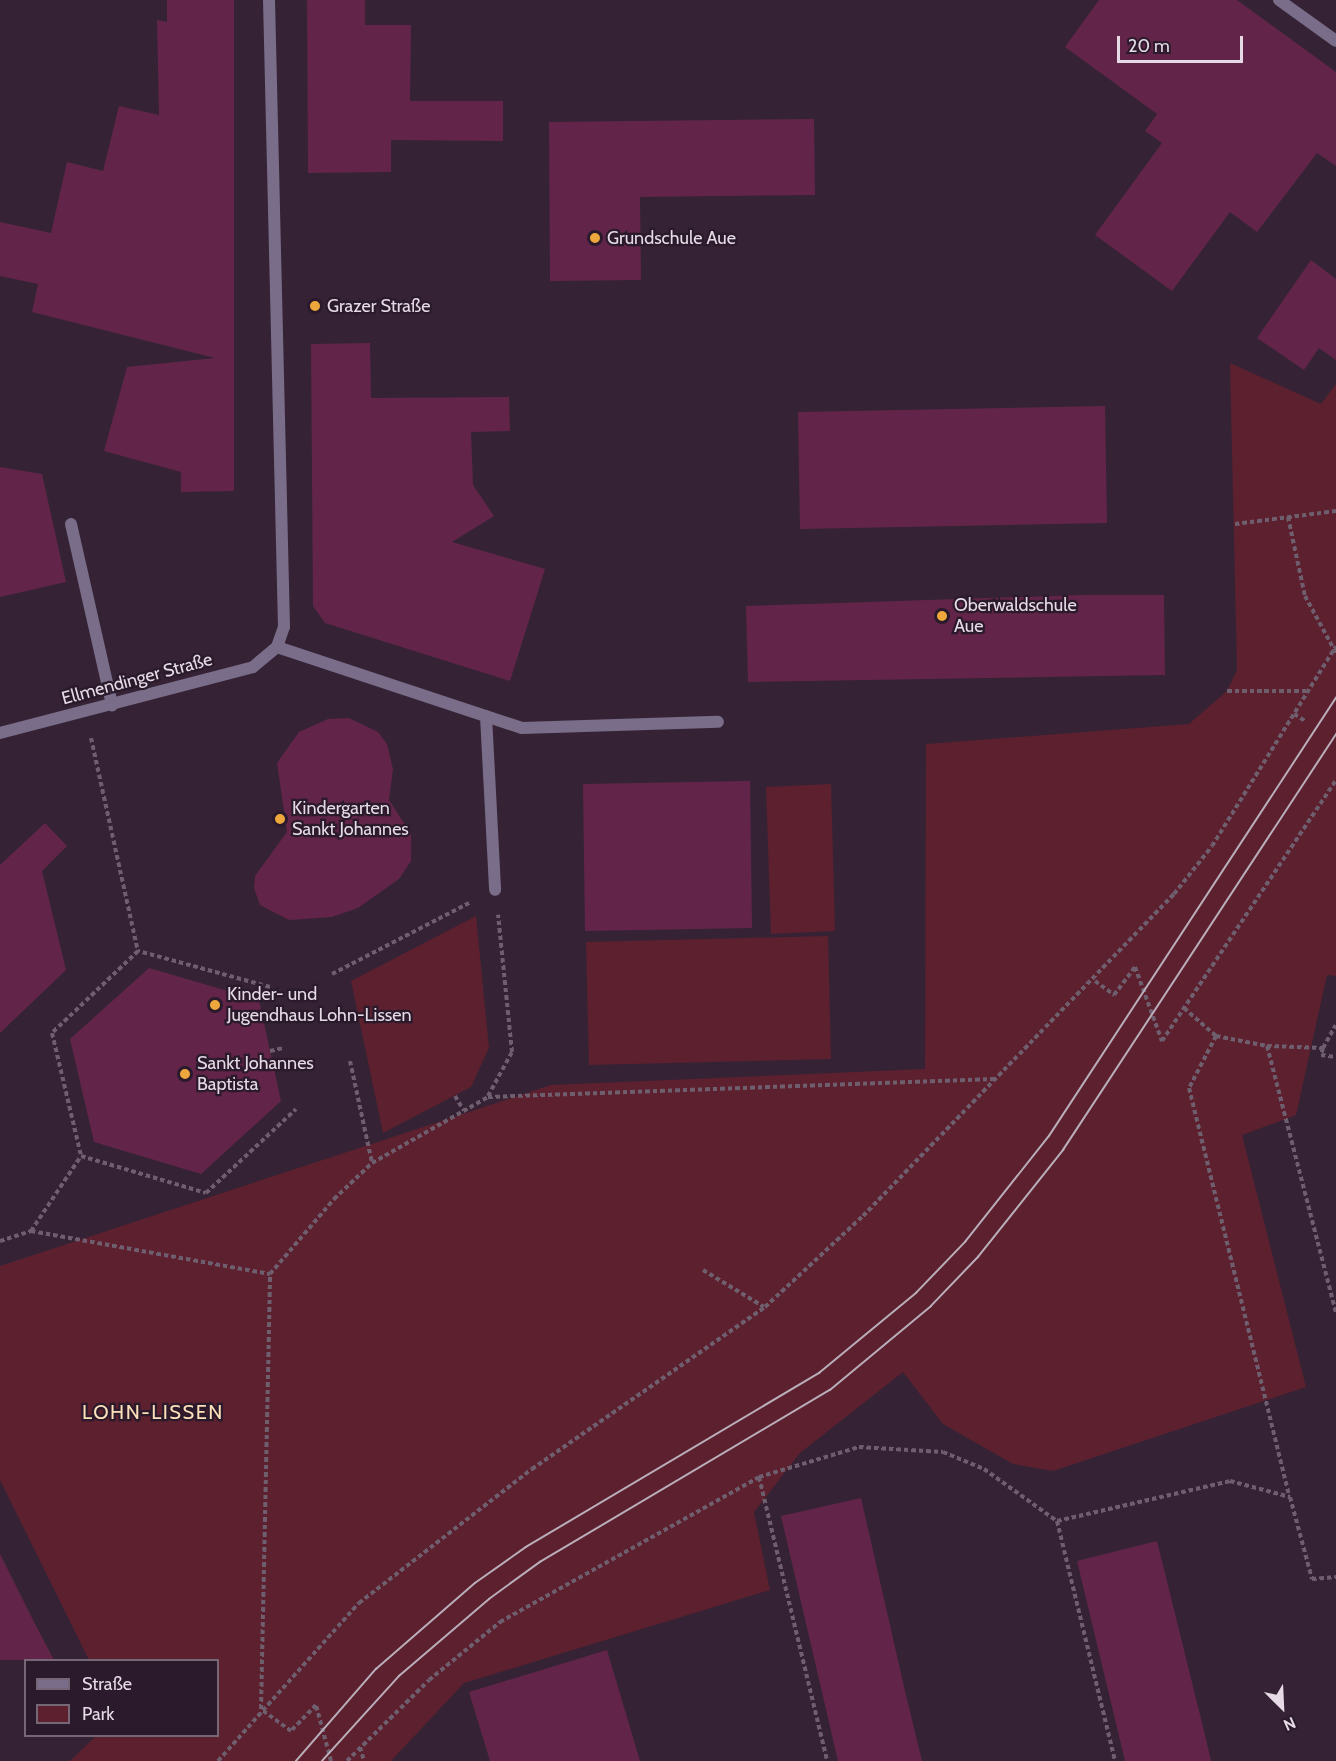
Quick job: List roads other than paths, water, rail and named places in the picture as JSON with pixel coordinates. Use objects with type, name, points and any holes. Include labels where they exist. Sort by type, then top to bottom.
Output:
[{"type":"street","points":[[269,0],[284,627],[277,647],[522,728],[718,722]]},
{"type":"street","points":[[1279,0],[1336,41]]},
{"type":"street","points":[[71,524],[112,705]]},
{"type":"street","name":"Ellmendinger Straße","points":[[0,733],[253,667],[277,647]]},
{"type":"street","points":[[486,716],[495,890]]},
{"type":"tram line","points":[[296,1761],[376,1669],[475,1583],[526,1547],[819,1373],[916,1293],[965,1242],[1049,1136],[1336,698]]},
{"type":"tram line","points":[[322,1761],[399,1676],[489,1599],[540,1562],[830,1390],[931,1306],[978,1257],[1063,1150],[1336,734]]},
{"type":"place","name":"Grundschule Aue","points":[[595,238]]},
{"type":"place","name":"Grazer Straße","points":[[315,306]]},
{"type":"place","name":"Oberwaldschule Aue","points":[[942,616]]},
{"type":"place","name":"Kindergarten Sankt Johannes","points":[[280,819]]},
{"type":"place","name":"Kinder- und Jugendhaus Lohn-Lissen","points":[[215,1005]]},
{"type":"place","name":"Sankt Johannes Baptista","points":[[185,1074]]},
{"type":"district","name":"LOHN-LISSEN","points":[[153,1412]]}]
